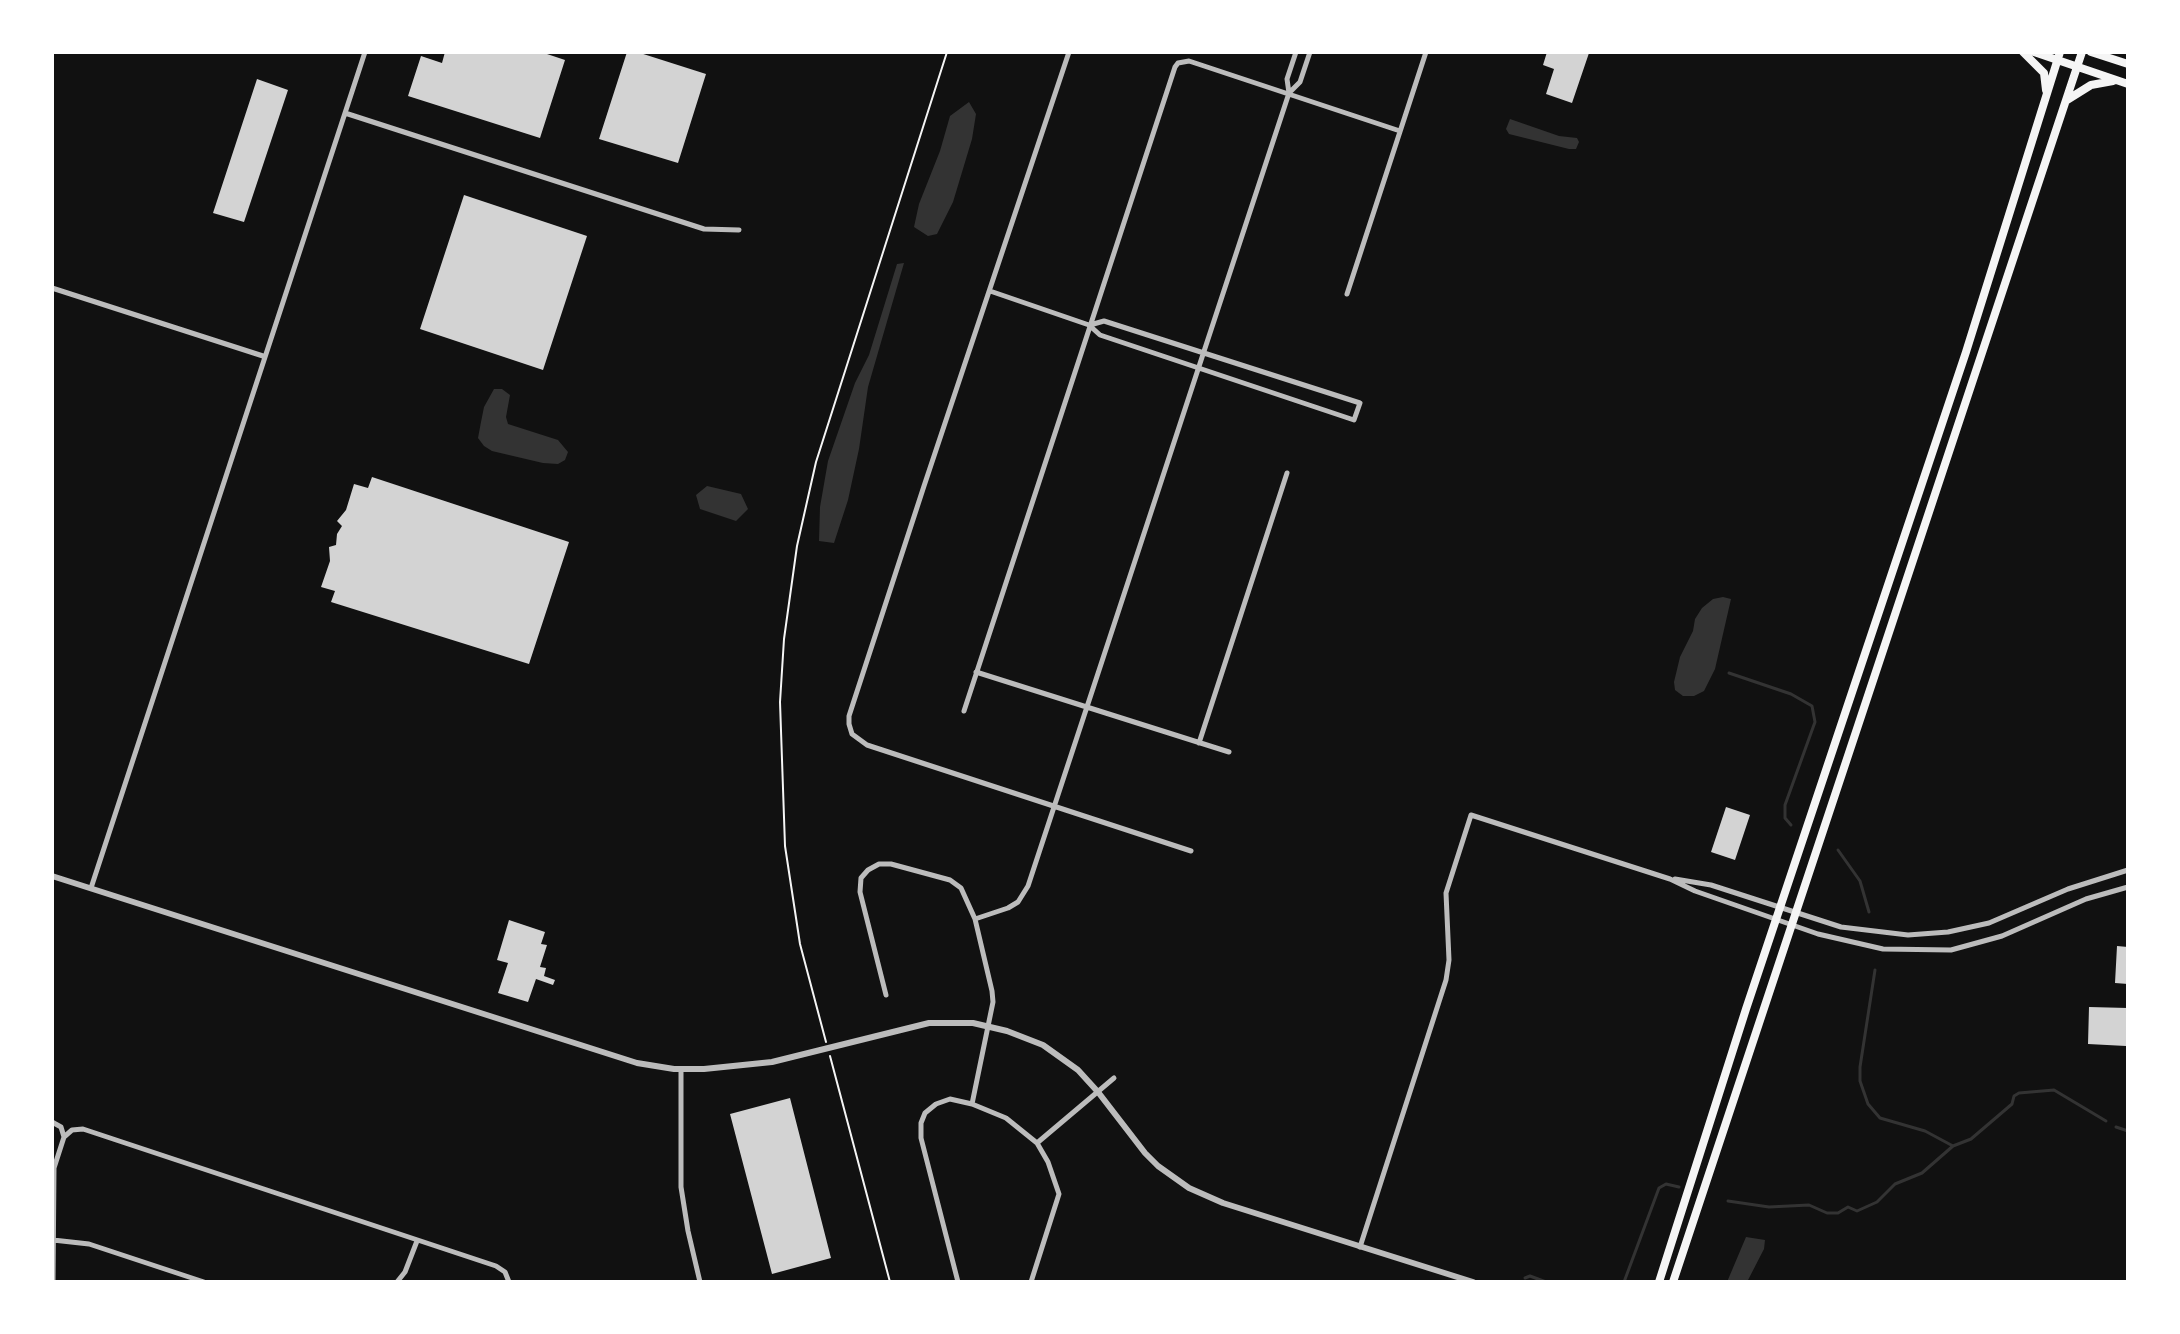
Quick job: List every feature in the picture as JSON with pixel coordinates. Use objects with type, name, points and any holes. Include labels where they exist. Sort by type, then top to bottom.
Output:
[{"type":"main road","points":[[2023,52],[2044,73],[2046,95]]},
{"type":"main road","points":[[2034,52],[2059,56],[2073,66],[2128,84]]},
{"type":"main road","points":[[1673,1282],[2067,101],[2073,66],[2082,52]]},
{"type":"main road","points":[[2091,52],[2128,64]]},
{"type":"main road","points":[[1659,1282],[1778,913],[1974,326],[2059,56]]},
{"type":"main road","points":[[2067,101],[2091,85],[2116,80]]},
{"type":"main road","points":[[1898,555],[1914,561]]},
{"type":"street","points":[[91,888],[365,52]]},
{"type":"street","points":[[1069,52],[849,716],[852,734],[858,741],[1053,808],[1191,851]]},
{"type":"street","points":[[975,919],[1008,908],[1025,893],[1289,93],[1287,79],[1296,52]]},
{"type":"street","points":[[1289,93],[1300,82],[1310,52]]},
{"type":"street","points":[[1347,294],[1426,52]]},
{"type":"street","points":[[964,711],[1169,80],[1178,63],[1189,61],[1400,131]]},
{"type":"street","points":[[345,113],[704,229],[739,230]]},
{"type":"street","points":[[52,288],[263,356]]},
{"type":"street","points":[[990,291],[1089,325],[1100,335],[1354,420],[1360,403],[1104,321],[1089,325]]},
{"type":"street","points":[[1199,743],[1287,473]]},
{"type":"street","points":[[976,672],[1229,752]]},
{"type":"street","points":[[1360,1247],[1446,980],[1449,960],[1446,893],[1471,815],[1670,879],[1695,891],[1868,932],[1908,935],[1948,932],[2001,919],[2068,889],[2128,870]]},
{"type":"street","points":[[886,995],[860,892],[861,878],[879,864],[891,864],[950,880],[961,888],[975,919],[992,991],[972,1104]]},
{"type":"street","points":[[52,876],[637,1063],[704,1069],[772,1062],[929,1023],[988,1025],[1043,1045],[1078,1070],[1145,1153],[1189,1188],[1223,1203],[1473,1282]]},
{"type":"street","points":[[1670,879],[1711,885],[1778,913],[1793,926],[1864,946],[1909,951],[1951,950],[2002,936],[2086,899],[2128,887]]},
{"type":"street","points":[[681,1069],[679,1170],[700,1282]]},
{"type":"street","points":[[1037,1143],[1114,1078]]},
{"type":"street","points":[[958,1282],[924,1157],[921,1123],[925,1113],[936,1104],[950,1099],[1006,1118],[1037,1143],[1048,1162],[1059,1194],[1031,1282]]},
{"type":"street","points":[[52,1122],[61,1127],[64,1137]]},
{"type":"street","points":[[53,1282],[54,1168],[64,1137],[72,1130],[83,1129],[496,1266],[505,1272],[509,1282]]},
{"type":"street","points":[[53,1240],[89,1244],[204,1282]]},
{"type":"street","points":[[397,1282],[405,1272],[417,1241]]},
{"type":"path","points":[[890,1282],[800,944],[785,846],[780,702],[784,639],[797,546],[816,462],[947,52]]},
{"type":"shaded area","points":[[969,102],[976,114],[972,139],[953,202],[937,234],[928,236],[914,227],[919,204],[950,116]]},
{"type":"shaded area","points":[[1510,119],[1559,136],[1577,138],[1579,142],[1576,149],[1569,149],[1509,134],[1506,129]]},
{"type":"shaded area","points":[[904,263],[868,387],[848,500],[834,543],[819,541],[820,507],[828,461],[855,383],[869,355],[897,264]]},
{"type":"shaded area","points":[[494,389],[502,389],[510,395],[506,417],[508,424],[558,440],[568,452],[565,460],[558,464],[543,463],[492,451],[484,446],[478,438],[484,407]]},
{"type":"shaded area","points":[[707,486],[741,494],[748,509],[736,521],[700,509],[696,495]]},
{"type":"shaded area","points":[[1713,599],[1731,599],[1715,669],[1704,691],[1694,696],[1683,696],[1675,690],[1674,682],[1695,619]]},
{"type":"shaded area","points":[[1746,1237],[1765,1240],[1764,1249],[1747,1282],[1727,1282]]},
{"type":"building","points":[[445,52],[541,52],[565,60],[540,138],[408,96],[421,56],[442,63]]},
{"type":"building","points":[[627,52],[637,52],[706,74],[678,163],[599,139]]},
{"type":"building","points":[[1547,52],[1589,53],[1572,103],[1546,94],[1554,69],[1543,65]]},
{"type":"building","points":[[257,79],[288,90],[244,222],[213,213]]},
{"type":"building","points":[[464,195],[587,236],[543,370],[420,329]]},
{"type":"building","points":[[372,477],[569,542],[529,664],[331,602],[335,591],[321,587],[330,561],[329,547],[336,545],[342,526],[337,521],[346,510],[354,484],[368,488]]},
{"type":"building","points":[[1726,807],[1750,815],[1735,860],[1711,852]]},
{"type":"building","points":[[509,920],[545,932],[541,944],[547,945],[540,967],[546,968],[544,976],[555,980],[553,985],[536,979],[528,1002],[498,993],[508,963],[497,960]]},
{"type":"building","points":[[2117,946],[2128,947],[2128,984],[2115,983]]},
{"type":"building","points":[[2089,1007],[2128,1008],[2126,1046],[2088,1044]]},
{"type":"building","points":[[790,1098],[831,1258],[772,1274],[730,1114]]},
{"type":"waterway","points":[[1729,673],[1791,694],[1812,706],[1815,722],[1785,805],[1785,818],[1791,825]]},
{"type":"waterway","points":[[1838,850],[1860,881],[1869,912]]},
{"type":"waterway","points":[[1875,970],[1860,1067],[1860,1081],[1868,1104],[1880,1118],[1925,1131],[1953,1146]]},
{"type":"waterway","points":[[1728,1201],[1769,1207],[1809,1205],[1827,1213],[1838,1213],[1848,1207],[1857,1211],[1877,1202],[1895,1184],[1922,1173],[1953,1146],[1971,1139],[2012,1104],[2014,1096],[2019,1093],[2054,1090],[2106,1121]]},
{"type":"waterway","points":[[2116,1127],[2128,1131]]},
{"type":"waterway","points":[[1624,1282],[1659,1188],[1666,1184],[1679,1187]]},
{"type":"waterway","points":[[1525,1278],[1530,1276],[1546,1282]]}]
